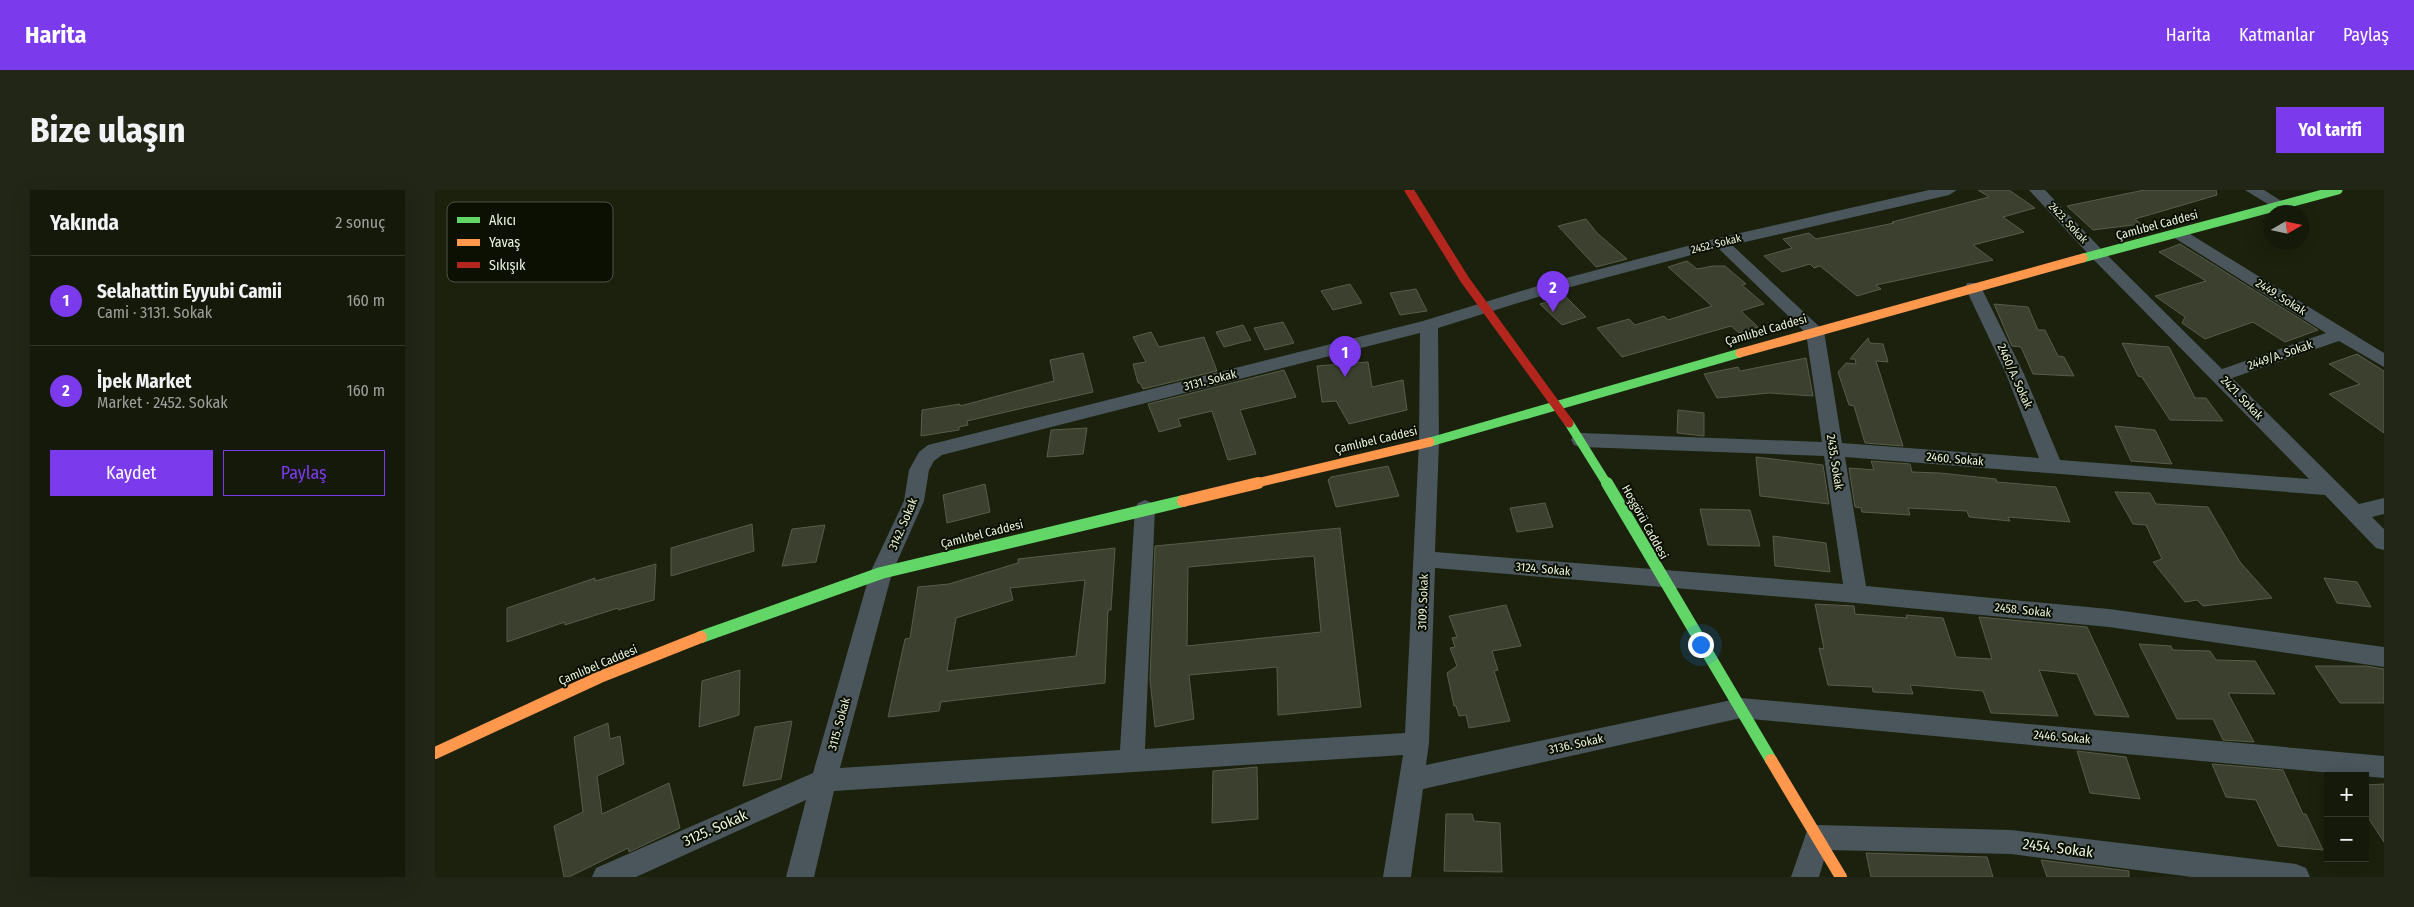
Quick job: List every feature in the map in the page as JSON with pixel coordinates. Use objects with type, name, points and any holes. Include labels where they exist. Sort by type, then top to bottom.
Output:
[{"type":"street","name":"Hoşgörü Caddesi","points":[[1409,190],[1424,217],[1485,306],[1581,440],[1661,578],[1841,877]]},
{"type":"street","name":"2452. Sokak","points":[[1485,306],[1720,242],[1949,190]]},
{"type":"street","name":"2423. Sokak","points":[[2037,190],[2098,255]]},
{"type":"street","points":[[2253,190],[2279,205]]},
{"type":"street","name":"Çamlıbel Caddesi","points":[[2285,205],[2338,190]]},
{"type":"street","name":"Çamlıbel Caddesi","points":[[435,753],[600,678],[726,627],[881,572],[1429,442],[1973,287],[2264,211]]},
{"type":"street","name":"2449. Sokak","points":[[2179,234],[2384,361]]},
{"type":"street","points":[[1720,242],[1815,331]]},
{"type":"street","name":"2421. Sokak","points":[[2098,255],[2384,542]]},
{"type":"street","name":"2460/A. Sokak","points":[[1973,287],[2015,374],[2053,467]]},
{"type":"street","name":"3131. Sokak","points":[[935,450],[1429,325],[1485,306]]},
{"type":"street","name":"3109. Sokak","points":[[1397,877],[1417,743],[1429,442],[1429,325]]},
{"type":"street","name":"2435. Sokak","points":[[1815,331],[1856,594]]},
{"type":"street","name":"2449/A. Sokak","points":[[2220,376],[2341,334]]},
{"type":"street","name":"2460. Sokak","points":[[1581,440],[1833,449],[2329,488]]},
{"type":"street","name":"3142. Sokak","points":[[881,572],[914,500],[919,470],[926,457],[935,450]]},
{"type":"street","points":[[2355,513],[2384,506]]},
{"type":"street","points":[[1132,759],[1145,508]]},
{"type":"street","name":"3124. Sokak","points":[[1424,559],[1661,578]]},
{"type":"street","name":"3115. Sokak","points":[[800,877],[824,780],[881,572]]},
{"type":"street","name":"2458. Sokak","points":[[1661,578],[2109,618],[2384,657]]},
{"type":"street","name":"2446. Sokak","points":[[1741,708],[2384,767]]},
{"type":"street","name":"3136. Sokak","points":[[1412,780],[1741,708]]},
{"type":"street","points":[[824,780],[1132,759],[1417,743]]},
{"type":"street","name":"3125. Sokak","points":[[606,877],[824,780]]},
{"type":"street","points":[[1805,877],[1817,837]]},
{"type":"street","name":"2454. Sokak","points":[[1817,837],[2011,842],[2297,877]]},
{"type":"building","points":[[1978,190],[2009,190],[2035,208],[2003,217],[2024,232],[1973,245],[1993,260],[1876,285],[1881,289],[1857,296],[1820,266],[1814,268],[1810,264],[1782,272],[1764,256],[1792,248],[1783,239],[1809,233],[1816,239],[1894,223],[1892,222],[1989,197]]},
{"type":"building","points":[[2144,190],[2216,190],[2217,195],[2135,219],[2141,224],[2093,230],[2067,206]]},
{"type":"building","points":[[1586,219],[1597,233],[1627,259],[1596,267],[1558,226]]},
{"type":"building","points":[[2180,244],[2318,330],[2285,342],[2253,322],[2205,339],[2182,323],[2185,317],[2155,296],[2206,281],[2159,252]]},
{"type":"building","points":[[1687,261],[1697,269],[1725,266],[1746,284],[1742,285],[1764,304],[1741,311],[1758,327],[1739,333],[1731,326],[1622,357],[1597,328],[1629,319],[1635,325],[1664,316],[1668,320],[1712,306],[1668,267]]},
{"type":"building","points":[[1350,284],[1362,303],[1333,310],[1321,291]]},
{"type":"building","points":[[1416,289],[1427,311],[1400,315],[1390,293]]},
{"type":"building","points":[[1565,296],[1586,317],[1562,325],[1540,304]]},
{"type":"building","points":[[1994,304],[2028,307],[2038,330],[2045,330],[2058,356],[2064,357],[2074,376],[2033,374],[2021,347],[2012,346]]},
{"type":"building","points":[[1283,322],[1294,343],[1265,350],[1254,328]]},
{"type":"building","points":[[1243,325],[1251,340],[1224,347],[1216,332]]},
{"type":"building","points":[[1151,332],[1159,347],[1204,337],[1217,371],[1143,389],[1140,383],[1138,383],[1133,364],[1146,362],[1133,337]]},
{"type":"building","points":[[1868,338],[1870,343],[1883,344],[1888,362],[1876,361],[1903,446],[1865,443],[1854,406],[1849,405],[1838,372],[1846,363],[1856,364],[1855,359],[1850,359]]},
{"type":"building","points":[[2122,343],[2169,347],[2195,398],[2206,398],[2223,421],[2170,420],[2142,377],[2138,376]]},
{"type":"building","points":[[1083,353],[1093,392],[967,421],[968,425],[959,427],[959,430],[921,436],[922,410],[960,404],[960,406],[1054,381],[1050,360]]},
{"type":"building","points":[[2357,354],[2384,371],[2384,433],[2329,394],[2360,384],[2329,364]]},
{"type":"building","points":[[1806,358],[1813,396],[1769,393],[1717,398],[1704,374],[1738,367],[1740,371]]},
{"type":"building","points":[[1368,362],[1372,387],[1403,380],[1407,410],[1349,424],[1336,401],[1322,402],[1317,366]]},
{"type":"building","points":[[1284,370],[1296,397],[1240,410],[1256,454],[1228,460],[1212,411],[1178,419],[1181,426],[1159,432],[1148,404]]},
{"type":"building","points":[[1678,410],[1704,413],[1704,436],[1677,433]]},
{"type":"building","points":[[2115,426],[2155,430],[2172,464],[2131,461]]},
{"type":"building","points":[[1087,428],[1083,454],[1047,457],[1051,430]]},
{"type":"building","points":[[1756,457],[1823,465],[1829,504],[1760,496]]},
{"type":"building","points":[[1871,461],[1910,464],[1912,472],[1940,473],[1996,479],[1997,482],[2056,487],[2070,522],[2008,517],[2010,521],[1969,517],[1967,511],[1908,508],[1910,515],[1862,512],[1861,508],[1855,507],[1849,468],[1874,470]]},
{"type":"building","points":[[1388,466],[1399,496],[1336,507],[1328,480],[1331,477]]},
{"type":"building","points":[[985,484],[990,512],[947,523],[943,495]]},
{"type":"building","points":[[2115,492],[2150,493],[2156,504],[2208,507],[2240,562],[2272,598],[2203,606],[2197,600],[2185,602],[2153,562],[2162,559],[2146,525],[2133,524]]},
{"type":"building","points":[[1545,503],[1553,527],[1517,532],[1510,508]]},
{"type":"building","points":[[1700,509],[1750,510],[1760,546],[1708,545]]},
{"type":"building","points":[[752,524],[754,551],[671,576],[671,548]]},
{"type":"building","points":[[825,525],[816,562],[782,566],[792,529]]},
{"type":"building","points":[[1340,528],[1361,707],[1278,715],[1277,667],[1189,675],[1194,719],[1155,727],[1150,679],[1155,546]],"holes":[[[1314,556],[1321,632],[1187,646],[1188,567]]]},
{"type":"building","points":[[1773,536],[1826,543],[1830,572],[1775,566]]},
{"type":"building","points":[[1115,548],[1111,610],[1108,610],[1105,683],[941,702],[939,711],[888,717],[905,639],[910,638],[918,587],[949,584],[1018,563],[1018,559]],"holes":[[[1085,580],[1076,656],[947,671],[956,618],[1013,600],[1010,588]]]},
{"type":"building","points":[[656,564],[654,600],[618,610],[618,608],[565,625],[565,622],[507,642],[507,608],[595,578],[595,581]]},
{"type":"building","points":[[2324,578],[2357,582],[2371,607],[2337,603]]},
{"type":"building","points":[[1815,604],[1854,606],[1855,614],[1907,618],[1906,615],[1943,618],[1956,657],[1992,659],[1979,617],[2087,627],[2129,717],[2095,715],[2077,674],[2039,670],[2058,716],[1991,713],[1983,691],[1910,685],[1913,694],[1873,692],[1872,687],[1828,685],[1819,648],[1824,649]]},
{"type":"building","points":[[1506,605],[1521,646],[1492,651],[1498,670],[1494,671],[1510,721],[1469,728],[1466,715],[1459,716],[1456,706],[1454,706],[1447,673],[1457,666],[1450,648],[1455,647],[1452,638],[1457,637],[1449,616]]},
{"type":"building","points":[[2139,644],[2171,646],[2173,650],[2210,651],[2216,660],[2255,661],[2275,694],[2228,693],[2254,742],[2223,740],[2213,719],[2177,719]]},
{"type":"building","points":[[2315,666],[2366,666],[2384,669],[2384,703],[2340,703]]},
{"type":"building","points":[[740,670],[739,715],[699,727],[702,681]]},
{"type":"building","points":[[792,721],[781,779],[743,786],[755,727]]},
{"type":"building","points":[[608,723],[610,739],[620,736],[624,764],[597,776],[602,814],[669,783],[680,828],[629,852],[628,848],[569,877],[564,877],[554,826],[583,812],[574,737]]},
{"type":"building","points":[[2077,751],[2126,757],[2140,799],[2090,793]]},
{"type":"building","points":[[2212,764],[2283,770],[2303,814],[2306,814],[2323,850],[2278,846],[2256,800],[2226,797]]},
{"type":"building","points":[[1257,767],[1258,819],[1212,823],[1213,771]]},
{"type":"building","points":[[2384,784],[2384,842],[2369,819],[2369,785]]},
{"type":"building","points":[[1446,814],[1472,814],[1474,821],[1500,823],[1502,872],[1444,871]]},
{"type":"building","points":[[1866,853],[1987,857],[1993,877],[1871,877]]},
{"type":"building","points":[[2041,860],[2129,871],[2129,877],[2047,877]]},
{"type":"traffic: fast","points":[[2083,258],[2338,190]]},
{"type":"traffic: fast","points":[[1430,442],[1740,353]]},
{"type":"traffic: fast","points":[[1569,423],[1581,440],[1771,760]]},
{"type":"traffic: fast","points":[[701,637],[881,573],[1183,501]]},
{"type":"traffic: slow","points":[[1740,353],[2083,258]]},
{"type":"traffic: slow","points":[[1183,501],[1430,442]]},
{"type":"traffic: slow","points":[[435,753],[600,677],[701,637]]},
{"type":"traffic: slow","points":[[1771,760],[1841,877]]},
{"type":"traffic: jam","points":[[1409,190],[1465,280],[1569,423]]},
{"type":"place","name":"İpek Market","points":[[1553,312]]},
{"type":"place","name":"Selahattin Eyyubi Camii","points":[[1345,377]]}]
